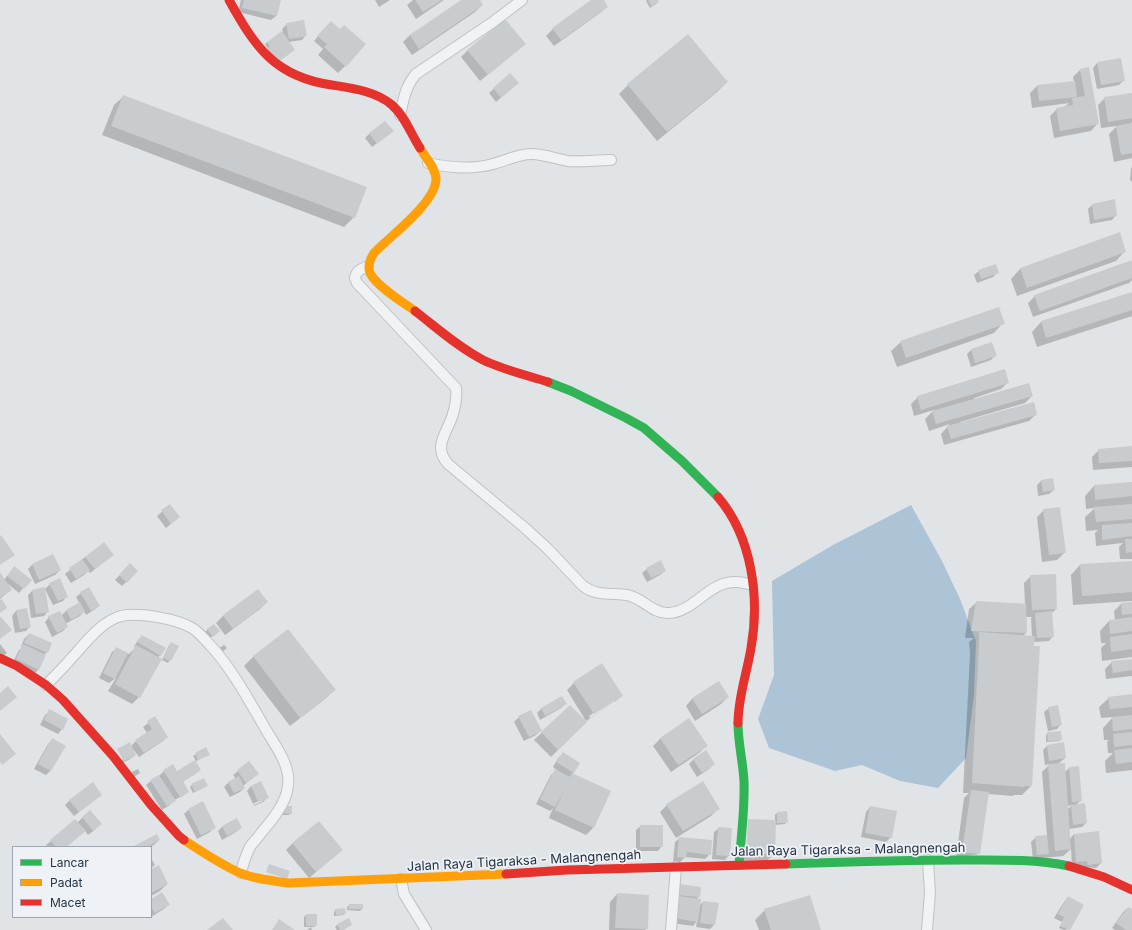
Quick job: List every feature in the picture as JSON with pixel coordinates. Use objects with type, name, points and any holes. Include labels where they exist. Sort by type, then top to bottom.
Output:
[{"type":"main road","points":[[228,0],[254,42],[262,52],[280,67],[308,80],[349,87],[370,93],[393,106],[400,115],[435,175],[436,180],[433,190],[426,200],[414,215],[375,252],[369,260],[368,266],[370,274],[383,286],[460,345],[480,358],[513,372],[548,381],[644,428],[711,487],[721,499],[738,527],[743,538],[750,568],[754,606],[753,639],[738,719],[744,804],[739,865]]},
{"type":"main road","name":"Jalan Raya Tigaraksa - Malangnengah","points":[[0,658],[17,666],[46,685],[63,700],[79,716],[179,836],[204,854],[241,873],[269,880],[289,883],[401,879],[567,870],[928,860],[1028,860],[1072,866],[1104,877],[1132,890]]},
{"type":"street","points":[[400,115],[405,92],[409,82],[416,74],[493,22],[522,0]]},
{"type":"street","points":[[428,163],[453,167],[478,167],[531,154],[570,161],[611,160]]},
{"type":"street","points":[[368,266],[360,269],[355,274],[354,278],[456,388],[452,417],[440,449],[444,460],[548,548],[579,583],[596,592],[626,595],[636,598],[656,610],[667,613],[680,610],[719,585],[737,582],[752,585]]},
{"type":"street","points":[[46,685],[94,633],[111,620],[121,616],[145,616],[169,620],[194,629],[231,670],[280,754],[288,777],[288,787],[282,805],[251,846],[246,856],[241,873]]},
{"type":"street","points":[[927,930],[930,893],[928,860]]},
{"type":"street","points":[[671,930],[676,867]]},
{"type":"street","points":[[401,879],[404,894],[426,930]]},
{"type":"water","points":[[911,505],[942,561],[960,599],[976,641],[974,695],[966,758],[938,788],[900,781],[862,765],[835,771],[769,748],[758,719],[774,675],[772,581],[833,545]]},
{"type":"building","points":[[244,0],[281,0],[277,16],[242,8]]},
{"type":"building","points":[[415,0],[442,0],[423,12]]},
{"type":"building","points":[[461,0],[480,0],[483,5],[419,49],[410,35]]},
{"type":"building","points":[[591,0],[604,0],[608,7],[561,40],[552,28]]},
{"type":"building","points":[[648,0],[658,0],[659,2],[652,7]]},
{"type":"building","points":[[505,19],[526,44],[488,75],[467,50]]},
{"type":"building","points":[[304,20],[307,36],[289,39],[286,23]]},
{"type":"building","points":[[331,21],[340,29],[344,25],[366,44],[346,67],[324,47],[327,44],[317,36]]},
{"type":"building","points":[[282,31],[295,50],[278,62],[268,48],[270,46],[267,42]]},
{"type":"building","points":[[688,34],[728,82],[667,132],[627,84]]},
{"type":"building","points":[[1121,58],[1125,81],[1101,85],[1097,62]]},
{"type":"building","points":[[1089,67],[1099,124],[1060,131],[1056,108],[1073,105],[1072,98],[1085,96],[1080,69]]},
{"type":"building","points":[[510,73],[519,83],[501,98],[493,88]]},
{"type":"building","points":[[1075,81],[1077,97],[1039,101],[1037,85]]},
{"type":"building","points":[[1132,93],[1132,118],[1108,122],[1104,97]]},
{"type":"building","points":[[123,95],[367,187],[355,218],[111,126]]},
{"type":"building","points":[[385,121],[394,131],[377,144],[369,133]]},
{"type":"building","points":[[1132,123],[1132,153],[1121,155],[1116,126]]},
{"type":"building","points":[[1115,199],[1117,216],[1094,220],[1092,204]]},
{"type":"building","points":[[1120,232],[1126,252],[1027,288],[1020,268]]},
{"type":"building","points":[[1132,260],[1132,278],[1040,311],[1034,295]]},
{"type":"building","points":[[996,264],[999,273],[981,279],[978,270]]},
{"type":"building","points":[[1132,292],[1132,310],[1046,338],[1041,321]]},
{"type":"building","points":[[999,307],[1005,324],[906,358],[900,341]]},
{"type":"building","points":[[992,342],[997,356],[975,363],[971,349]]},
{"type":"building","points":[[1005,369],[1009,383],[921,410],[917,396]]},
{"type":"building","points":[[1029,383],[1033,396],[936,424],[932,411]]},
{"type":"building","points":[[1034,402],[1037,415],[951,439],[947,426]]},
{"type":"building","points":[[1132,446],[1132,461],[1099,463],[1098,449]]},
{"type":"building","points":[[1053,478],[1055,490],[1043,492],[1041,480]]},
{"type":"building","points":[[1132,482],[1132,496],[1095,500],[1094,485]]},
{"type":"building","points":[[170,504],[180,517],[171,524],[161,510]]},
{"type":"building","points":[[1132,504],[1132,519],[1096,522],[1094,507]]},
{"type":"building","points":[[1060,507],[1066,553],[1049,555],[1043,509]]},
{"type":"building","points":[[1132,523],[1132,536],[1102,540],[1102,525]]},
{"type":"building","points":[[1,535],[15,555],[0,565],[0,536]]},
{"type":"building","points":[[1125,539],[1132,539],[1132,552],[1126,553]]},
{"type":"building","points":[[104,542],[114,555],[95,569],[85,557]]},
{"type":"building","points":[[53,554],[61,570],[39,580],[32,564]]},
{"type":"building","points":[[82,559],[90,570],[76,579],[69,568]]},
{"type":"building","points":[[661,560],[666,571],[651,578],[646,568]]},
{"type":"building","points":[[1132,561],[1132,592],[1082,596],[1080,564]]},
{"type":"building","points":[[130,563],[138,571],[127,583],[119,575]]},
{"type":"building","points":[[14,566],[32,580],[24,589],[7,576]]},
{"type":"building","points":[[0,572],[12,590],[0,598]]},
{"type":"building","points":[[1056,574],[1057,609],[1032,610],[1030,575]]},
{"type":"building","points":[[60,578],[68,597],[58,601],[49,583]]},
{"type":"building","points":[[45,587],[49,612],[36,614],[32,590]]},
{"type":"building","points":[[89,587],[100,606],[91,611],[80,592]]},
{"type":"building","points":[[258,589],[268,602],[233,629],[223,615]]},
{"type":"building","points":[[2,599],[7,608],[0,613],[0,600]]},
{"type":"building","points":[[976,601],[1026,604],[1027,633],[971,631]]},
{"type":"building","points":[[80,602],[85,612],[71,620],[66,610]]},
{"type":"building","points":[[1132,602],[1132,614],[1122,615],[1121,603]]},
{"type":"building","points":[[27,608],[31,627],[20,629],[16,610]]},
{"type":"building","points":[[60,611],[68,627],[57,633],[48,616]]},
{"type":"building","points":[[1052,611],[1054,637],[1037,638],[1035,613]]},
{"type":"building","points":[[0,617],[12,630],[0,639]]},
{"type":"building","points":[[1132,617],[1132,631],[1110,634],[1109,620]]},
{"type":"building","points":[[214,624],[220,631],[213,637],[207,629]]},
{"type":"building","points":[[288,629],[336,690],[300,718],[253,656]]},
{"type":"building","points":[[979,632],[1035,636],[1034,646],[1040,646],[1032,786],[1024,787],[972,783]]},
{"type":"building","points":[[29,633],[52,643],[48,653],[24,643]]},
{"type":"building","points":[[1132,634],[1132,649],[1111,652],[1110,637]]},
{"type":"building","points":[[142,635],[166,648],[161,656],[137,642]]},
{"type":"building","points":[[171,642],[179,646],[171,661],[163,658]]},
{"type":"building","points":[[23,644],[46,655],[39,670],[16,659]]},
{"type":"building","points":[[136,645],[162,659],[140,698],[115,684]]},
{"type":"building","points":[[116,647],[128,653],[115,679],[103,673]]},
{"type":"building","points":[[1132,659],[1132,670],[1113,673],[1111,661]]},
{"type":"building","points":[[602,663],[623,696],[594,714],[573,682]]},
{"type":"building","points":[[719,681],[729,697],[702,714],[692,698]]},
{"type":"building","points":[[8,686],[17,697],[0,711],[0,693]]},
{"type":"building","points":[[1132,694],[1132,707],[1110,709],[1108,697]]},
{"type":"building","points":[[562,696],[567,704],[545,716],[541,708]]},
{"type":"building","points":[[570,705],[587,722],[558,750],[541,732]]},
{"type":"building","points":[[1058,705],[1062,725],[1052,727],[1048,707]]},
{"type":"building","points":[[49,709],[68,719],[63,730],[44,720]]},
{"type":"building","points":[[531,710],[542,731],[529,737],[518,716]]},
{"type":"building","points":[[1132,715],[1132,729],[1113,731],[1112,717]]},
{"type":"building","points":[[155,716],[168,737],[144,753],[135,740],[152,729],[147,721]]},
{"type":"building","points":[[689,718],[708,746],[678,765],[660,738]]},
{"type":"building","points":[[1061,731],[1062,740],[1048,741],[1047,732]]},
{"type":"building","points":[[1132,732],[1132,745],[1114,747],[1113,734]]},
{"type":"building","points":[[0,734],[16,754],[2,765],[0,762]]},
{"type":"building","points":[[52,738],[66,746],[51,771],[38,764]]},
{"type":"building","points":[[130,742],[136,755],[124,761],[117,749]]},
{"type":"building","points":[[1064,742],[1066,758],[1049,761],[1047,745]]},
{"type":"building","points":[[206,747],[210,755],[198,760],[195,753]]},
{"type":"building","points":[[1132,748],[1132,762],[1116,764],[1114,750]]},
{"type":"building","points":[[706,750],[715,764],[702,773],[693,759]]},
{"type":"building","points":[[563,752],[580,763],[574,773],[556,762]]},
{"type":"building","points":[[195,760],[201,770],[183,781],[189,792],[180,797],[163,770],[173,764],[177,771]]},
{"type":"building","points":[[249,761],[259,774],[246,783],[237,770]]},
{"type":"building","points":[[1065,763],[1071,849],[1055,851],[1048,764]]},
{"type":"building","points":[[1079,766],[1082,801],[1072,802],[1069,767]]},
{"type":"building","points":[[555,769],[570,777],[572,773],[611,791],[594,828],[555,810],[565,789],[555,807],[540,799]]},
{"type":"building","points":[[159,775],[176,801],[167,806],[150,780]]},
{"type":"building","points":[[239,776],[245,788],[234,793],[228,782]]},
{"type":"building","points":[[204,778],[208,786],[195,792],[191,784]]},
{"type":"building","points":[[261,781],[269,798],[258,802],[251,786]]},
{"type":"building","points":[[703,781],[720,809],[683,831],[666,804]]},
{"type":"building","points":[[93,782],[102,795],[79,812],[69,800]]},
{"type":"building","points":[[971,790],[989,792],[980,854],[962,852]]},
{"type":"building","points":[[203,801],[216,828],[201,835],[188,809]]},
{"type":"building","points":[[1085,803],[1087,823],[1073,825],[1071,805]]},
{"type":"building","points":[[283,806],[292,806],[292,814],[283,813]]},
{"type":"building","points":[[870,806],[897,811],[892,838],[865,833]]},
{"type":"building","points":[[90,810],[102,824],[93,831],[82,817]]},
{"type":"building","points":[[787,811],[788,823],[777,823],[777,812]]},
{"type":"building","points":[[237,818],[242,828],[227,836],[222,826]]},
{"type":"building","points":[[75,819],[86,831],[67,846],[55,846],[50,840]]},
{"type":"building","points":[[748,819],[776,820],[775,854],[746,853]]},
{"type":"building","points":[[319,821],[343,850],[316,872],[292,843]]},
{"type":"building","points":[[640,825],[663,825],[663,847],[640,847]]},
{"type":"building","points":[[718,827],[732,828],[730,856],[716,855]]},
{"type":"building","points":[[1099,831],[1102,863],[1088,865],[1087,861],[1076,862],[1074,834]]},
{"type":"building","points":[[157,834],[160,840],[149,846],[134,846]]},
{"type":"building","points":[[1047,835],[1049,854],[1037,855],[1035,836]]},
{"type":"building","points":[[679,837],[712,840],[711,855],[687,852],[686,858],[677,857]]},
{"type":"building","points":[[269,864],[290,871],[287,879],[266,872]]},
{"type":"building","points":[[159,865],[168,884],[152,892],[152,868]]},
{"type":"building","points":[[679,884],[701,887],[700,897],[677,895]]},
{"type":"building","points":[[162,892],[170,905],[155,913],[152,908],[152,898]]},
{"type":"building","points":[[617,893],[649,895],[648,929],[615,928]]},
{"type":"building","points":[[810,895],[821,930],[771,930],[764,909]]},
{"type":"building","points":[[678,896],[701,899],[698,922],[675,918]]},
{"type":"building","points":[[1068,896],[1084,905],[1070,930],[1060,926],[1064,917],[1058,914]]},
{"type":"building","points":[[703,901],[719,903],[715,925],[700,923]]},
{"type":"building","points":[[349,904],[363,904],[363,909],[348,909]]},
{"type":"building","points":[[1128,907],[1132,909],[1132,930],[1126,930],[1116,923]]},
{"type":"building","points":[[345,908],[346,914],[336,915],[335,909]]},
{"type":"building","points":[[306,914],[317,914],[317,926],[306,926]]},
{"type":"building","points":[[223,918],[233,930],[207,930]]},
{"type":"building","points":[[349,918],[352,925],[340,930],[337,924]]},
{"type":"building","points":[[279,919],[295,930],[272,930]]},
{"type":"traffic: fast","points":[[548,382],[571,391],[644,428],[682,461],[718,497]]},
{"type":"traffic: fast","points":[[738,723],[744,792],[739,865]]},
{"type":"traffic: fast","points":[[786,864],[990,860],[1030,861],[1069,866]]},
{"type":"traffic: slow","points":[[415,311],[378,283],[370,273],[369,265],[374,253],[421,208],[434,187],[436,178],[435,174],[432,166],[420,148]]},
{"type":"traffic: slow","points":[[184,840],[218,862],[240,873],[270,881],[289,883],[506,874]]},
{"type":"traffic: jam","points":[[229,0],[248,32],[258,45],[281,67],[312,81],[371,93],[386,100],[401,114],[420,148]]},
{"type":"traffic: jam","points":[[415,311],[456,343],[483,360],[507,370],[548,382]]},
{"type":"traffic: jam","points":[[718,497],[730,513],[739,530],[751,568],[753,588],[754,629],[739,704],[738,723]]},
{"type":"traffic: jam","points":[[0,658],[17,666],[46,685],[63,700],[113,756],[151,805],[184,840]]},
{"type":"traffic: jam","points":[[506,874],[567,870],[786,864]]},
{"type":"traffic: jam","points":[[1069,866],[1104,877],[1132,890]]}]
